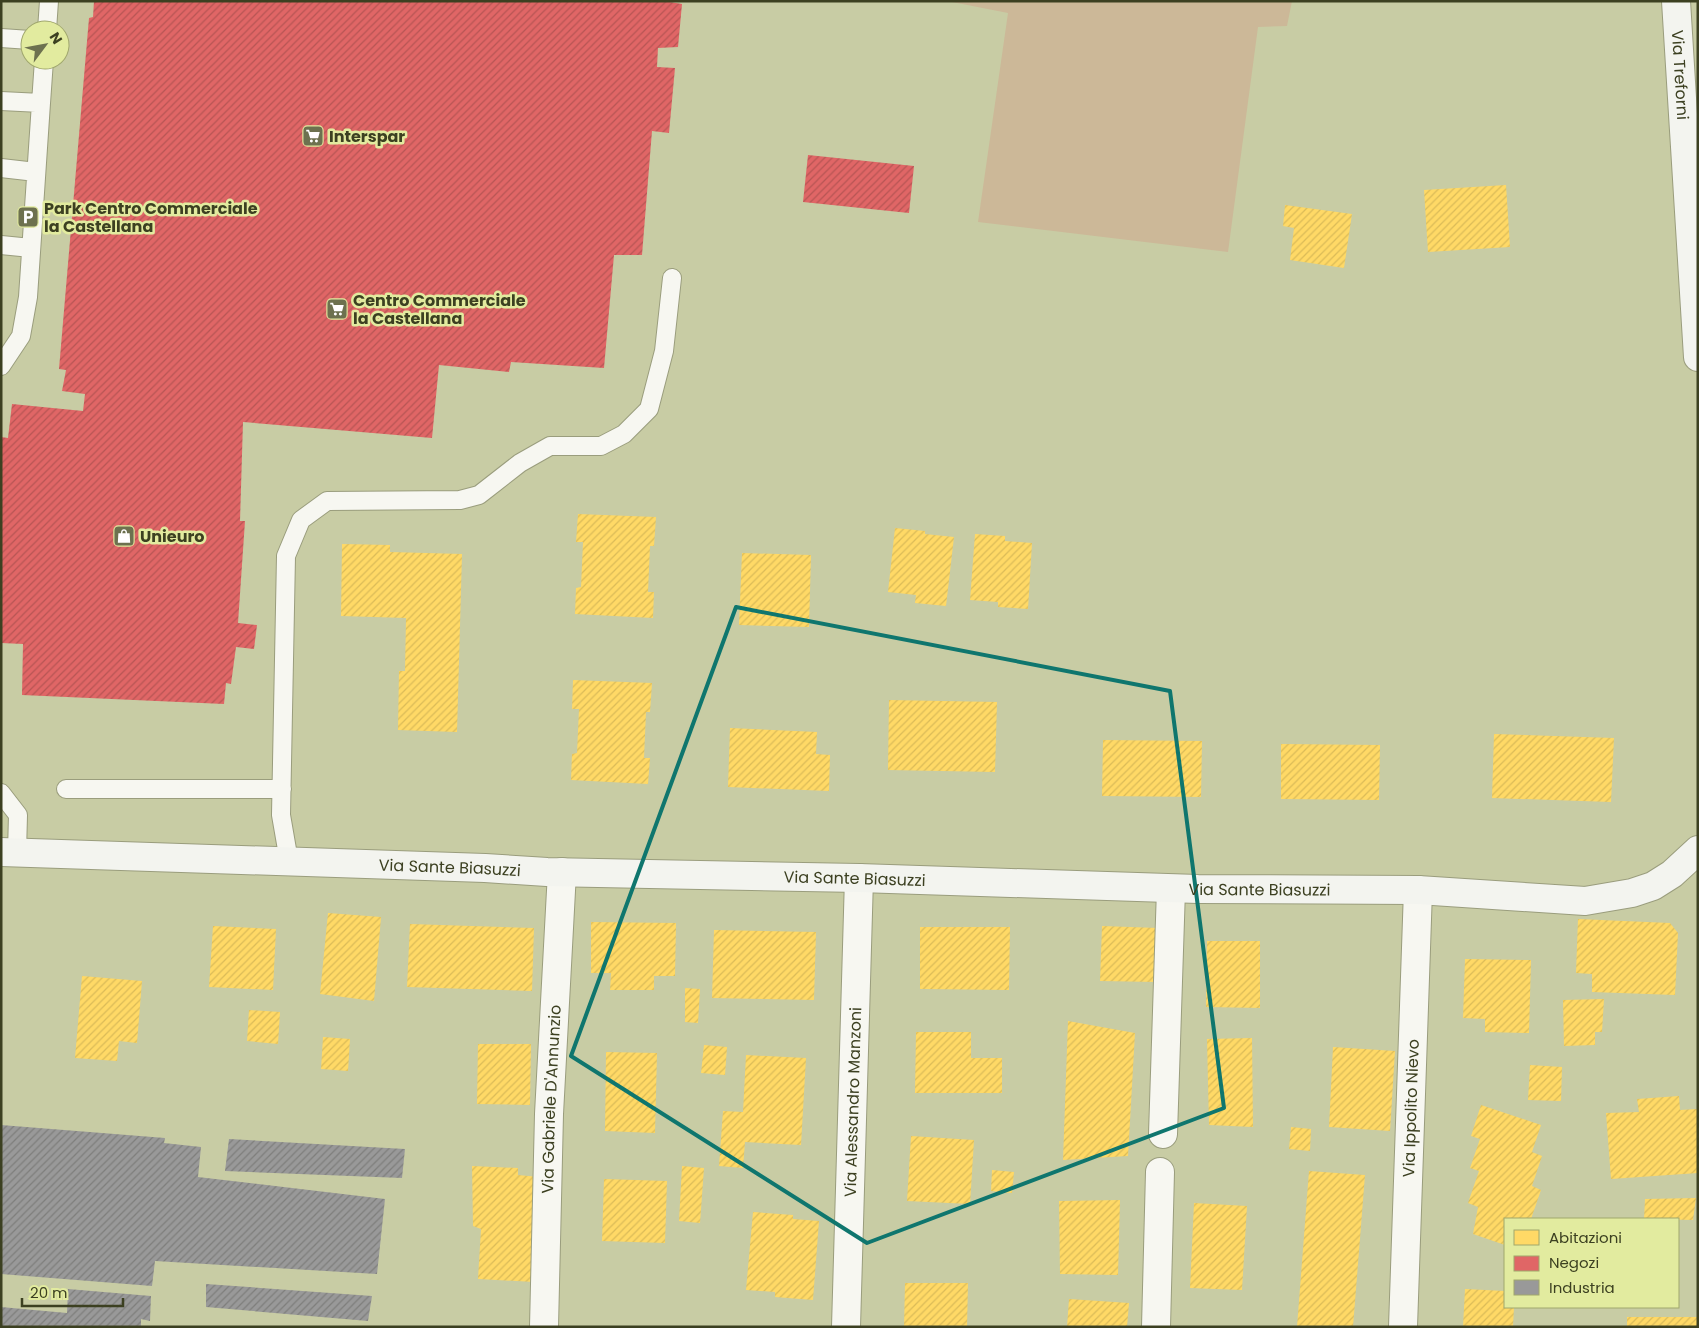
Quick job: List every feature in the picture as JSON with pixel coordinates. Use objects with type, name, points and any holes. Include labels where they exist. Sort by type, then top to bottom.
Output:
[{"type":"street","name":"Via Treforni","points":[[1676,1],[1698,357]]},
{"type":"street","name":"Via Sante Biasuzzi","points":[[9,852],[562,872],[859,878],[1171,889],[1418,890],[1585,901],[1632,893],[1654,886],[1697,854]]},
{"type":"street","name":"Via Gabriele D'Annunzio","points":[[544,1327],[548,1114],[562,872]]},
{"type":"street","name":"Via Alessandro Manzoni","points":[[846,1327],[859,878]]},
{"type":"street","points":[[1163,1134],[1171,889]]},
{"type":"street","name":"Via Ippolito Nievo","points":[[1403,1327],[1418,890]]},
{"type":"street","points":[[1156,1327],[1160,1172]]},
{"type":"lane","points":[[48,20],[49,1]]},
{"type":"lane","points":[[1,38],[20,39]]},
{"type":"lane","points":[[1,366],[7,344],[20,336],[28,297],[43,70]]},
{"type":"lane","points":[[1,101],[40,103]]},
{"type":"lane","points":[[1,168],[36,172]]},
{"type":"lane","points":[[1,245],[31,248]]},
{"type":"lane","points":[[289,861],[281,815],[286,556],[301,520],[327,501],[460,500],[479,495],[520,464],[550,446],[601,446],[624,434],[649,409],[664,351],[672,278]]},
{"type":"lane","points":[[66,789],[282,790]]},
{"type":"lane","points":[[1,793],[18,814],[9,852]]},
{"type":"highlighted area","points":[[736,607],[1170,691],[1224,1108],[867,1243],[571,1056]]},
{"type":"shaded area","points":[[947,1],[1292,1],[1287,26],[1258,27],[1228,252],[978,222],[1008,13]]},
{"type":"building: Abitazioni","points":[[1506,185],[1510,247],[1428,252],[1424,190]]},
{"type":"building: Abitazioni","points":[[1285,205],[1352,214],[1344,268],[1290,260],[1294,228],[1283,226]]},
{"type":"building: Abitazioni","points":[[578,514],[656,517],[654,546],[650,546],[648,592],[654,592],[653,618],[575,614],[576,588],[581,587],[583,542],[576,542]]},
{"type":"building: Abitazioni","points":[[895,528],[925,531],[925,534],[954,537],[946,606],[915,603],[916,595],[888,592]]},
{"type":"building: Abitazioni","points":[[975,534],[1005,536],[1005,541],[1032,543],[1028,609],[998,607],[998,602],[970,600]]},
{"type":"building: Abitazioni","points":[[342,544],[390,545],[390,552],[462,554],[457,732],[398,730],[399,671],[405,671],[406,618],[341,616]]},
{"type":"building: Abitazioni","points":[[742,553],[811,555],[809,627],[739,625]]},
{"type":"building: Abitazioni","points":[[573,680],[652,683],[650,712],[646,712],[644,758],[650,758],[648,784],[571,780],[572,754],[577,753],[579,709],[572,709]]},
{"type":"building: Abitazioni","points":[[889,700],[997,702],[995,772],[888,770]]},
{"type":"building: Abitazioni","points":[[730,728],[817,732],[816,754],[830,755],[829,791],[728,787]]},
{"type":"building: Abitazioni","points":[[1494,734],[1614,738],[1611,802],[1492,798]]},
{"type":"building: Abitazioni","points":[[1103,740],[1202,741],[1201,797],[1102,796]]},
{"type":"building: Abitazioni","points":[[1281,744],[1380,745],[1379,800],[1281,799]]},
{"type":"building: Abitazioni","points":[[328,913],[381,917],[374,1001],[320,994]]},
{"type":"building: Abitazioni","points":[[1578,919],[1670,923],[1678,933],[1675,995],[1592,992],[1592,974],[1576,973]]},
{"type":"building: Abitazioni","points":[[591,922],[676,923],[675,976],[654,976],[654,990],[610,990],[611,973],[591,973]]},
{"type":"building: Abitazioni","points":[[410,924],[534,928],[532,991],[407,987]]},
{"type":"building: Abitazioni","points":[[213,926],[276,929],[273,990],[209,987]]},
{"type":"building: Abitazioni","points":[[1102,926],[1158,928],[1156,982],[1100,981]]},
{"type":"building: Abitazioni","points":[[920,927],[1010,927],[1009,990],[920,989]]},
{"type":"building: Abitazioni","points":[[714,930],[816,932],[814,1000],[712,998]]},
{"type":"building: Abitazioni","points":[[1207,941],[1260,941],[1260,1008],[1206,1007]]},
{"type":"building: Abitazioni","points":[[1465,959],[1531,960],[1529,1033],[1485,1032],[1485,1019],[1463,1018]]},
{"type":"building: Abitazioni","points":[[82,976],[142,981],[137,1043],[119,1041],[117,1061],[75,1058]]},
{"type":"building: Abitazioni","points":[[685,988],[700,989],[698,1023],[685,1022]]},
{"type":"building: Abitazioni","points":[[1604,999],[1602,1032],[1595,1032],[1595,1045],[1564,1046],[1563,1000]]},
{"type":"building: Abitazioni","points":[[249,1010],[280,1012],[278,1044],[247,1041]]},
{"type":"building: Abitazioni","points":[[1068,1021],[1135,1033],[1128,1156],[1063,1160]]},
{"type":"building: Abitazioni","points":[[916,1032],[971,1032],[971,1058],[1002,1058],[1002,1093],[915,1093]]},
{"type":"building: Abitazioni","points":[[323,1037],[350,1039],[348,1071],[321,1069]]},
{"type":"building: Abitazioni","points":[[1252,1038],[1253,1127],[1209,1125],[1207,1039]]},
{"type":"building: Abitazioni","points":[[478,1044],[531,1044],[530,1105],[477,1104]]},
{"type":"building: Abitazioni","points":[[704,1045],[727,1047],[725,1075],[701,1073]]},
{"type":"building: Abitazioni","points":[[1333,1047],[1395,1051],[1390,1131],[1329,1127]]},
{"type":"building: Abitazioni","points":[[606,1052],[657,1053],[655,1133],[605,1131]]},
{"type":"building: Abitazioni","points":[[746,1055],[806,1058],[801,1145],[745,1142],[743,1168],[719,1166],[723,1111],[743,1112]]},
{"type":"building: Abitazioni","points":[[1530,1065],[1562,1067],[1561,1101],[1528,1100]]},
{"type":"building: Abitazioni","points":[[1679,1096],[1680,1110],[1698,1109],[1698,1173],[1611,1179],[1606,1113],[1639,1112],[1637,1099]]},
{"type":"building: Abitazioni","points":[[1481,1105],[1541,1125],[1532,1152],[1542,1156],[1532,1186],[1541,1190],[1531,1218],[1504,1218],[1504,1245],[1473,1234],[1478,1207],[1468,1203],[1479,1171],[1470,1168],[1480,1139],[1471,1136]]},
{"type":"building: Abitazioni","points":[[1291,1127],[1311,1129],[1310,1151],[1289,1149]]},
{"type":"building: Abitazioni","points":[[911,1136],[974,1140],[970,1204],[907,1201]]},
{"type":"building: Abitazioni","points":[[472,1166],[518,1168],[518,1175],[539,1177],[534,1282],[478,1279],[481,1229],[473,1226]]},
{"type":"building: Abitazioni","points":[[682,1166],[704,1168],[700,1223],[679,1221]]},
{"type":"building: Abitazioni","points":[[992,1170],[1014,1172],[1012,1193],[991,1191]]},
{"type":"building: Abitazioni","points":[[1309,1171],[1365,1175],[1353,1327],[1297,1327]]},
{"type":"building: Abitazioni","points":[[604,1179],[667,1181],[665,1243],[602,1241]]},
{"type":"building: Abitazioni","points":[[1696,1198],[1693,1220],[1644,1218],[1645,1199]]},
{"type":"building: Abitazioni","points":[[1120,1200],[1118,1275],[1060,1274],[1059,1201]]},
{"type":"building: Abitazioni","points":[[1194,1203],[1247,1206],[1242,1290],[1190,1288]]},
{"type":"building: Abitazioni","points":[[753,1212],[793,1215],[793,1219],[819,1221],[813,1300],[775,1297],[775,1292],[746,1290]]},
{"type":"building: Abitazioni","points":[[905,1283],[968,1283],[967,1327],[904,1327]]},
{"type":"building: Abitazioni","points":[[1465,1289],[1504,1291],[1504,1308],[1514,1308],[1513,1327],[1463,1327]]},
{"type":"building: Abitazioni","points":[[1069,1299],[1129,1303],[1127,1327],[1067,1327]]},
{"type":"building: Abitazioni","points":[[1627,1317],[1698,1317],[1698,1327],[1627,1327]]},
{"type":"building: Negozi","name":"Centro Commerciale la Castellana","points":[[94,1],[664,1],[682,4],[678,47],[658,48],[657,67],[675,68],[669,133],[652,131],[642,255],[614,255],[604,368],[511,362],[509,372],[439,365],[432,438],[243,422],[240,521],[245,521],[238,623],[257,625],[254,649],[236,647],[231,684],[226,683],[224,704],[22,695],[23,644],[1,643],[1,437],[8,438],[12,404],[83,411],[85,394],[62,391],[66,370],[59,369],[89,18],[93,17]]},
{"type":"building: Negozi","points":[[808,155],[914,166],[909,213],[803,202]]},
{"type":"building: Industria","points":[[1,1125],[165,1138],[164,1143],[201,1147],[198,1177],[385,1199],[377,1274],[155,1261],[152,1286],[1,1274]]},
{"type":"building: Industria","points":[[229,1139],[405,1149],[402,1178],[225,1171]]},
{"type":"building: Industria","points":[[206,1284],[372,1296],[368,1321],[206,1307]]},
{"type":"building: Industria","points":[[68,1289],[151,1296],[150,1321],[141,1319],[141,1327],[1,1327],[1,1307],[67,1313]]},
{"type":"place","name":"Interspar","points":[[313,136]]},
{"type":"place","name":"Park Centro Commerciale la Castellana","points":[[28,217]]},
{"type":"place","name":"Centro Commerciale la Castellana","points":[[337,309]]},
{"type":"place","name":"Unieuro","points":[[124,536]]}]
